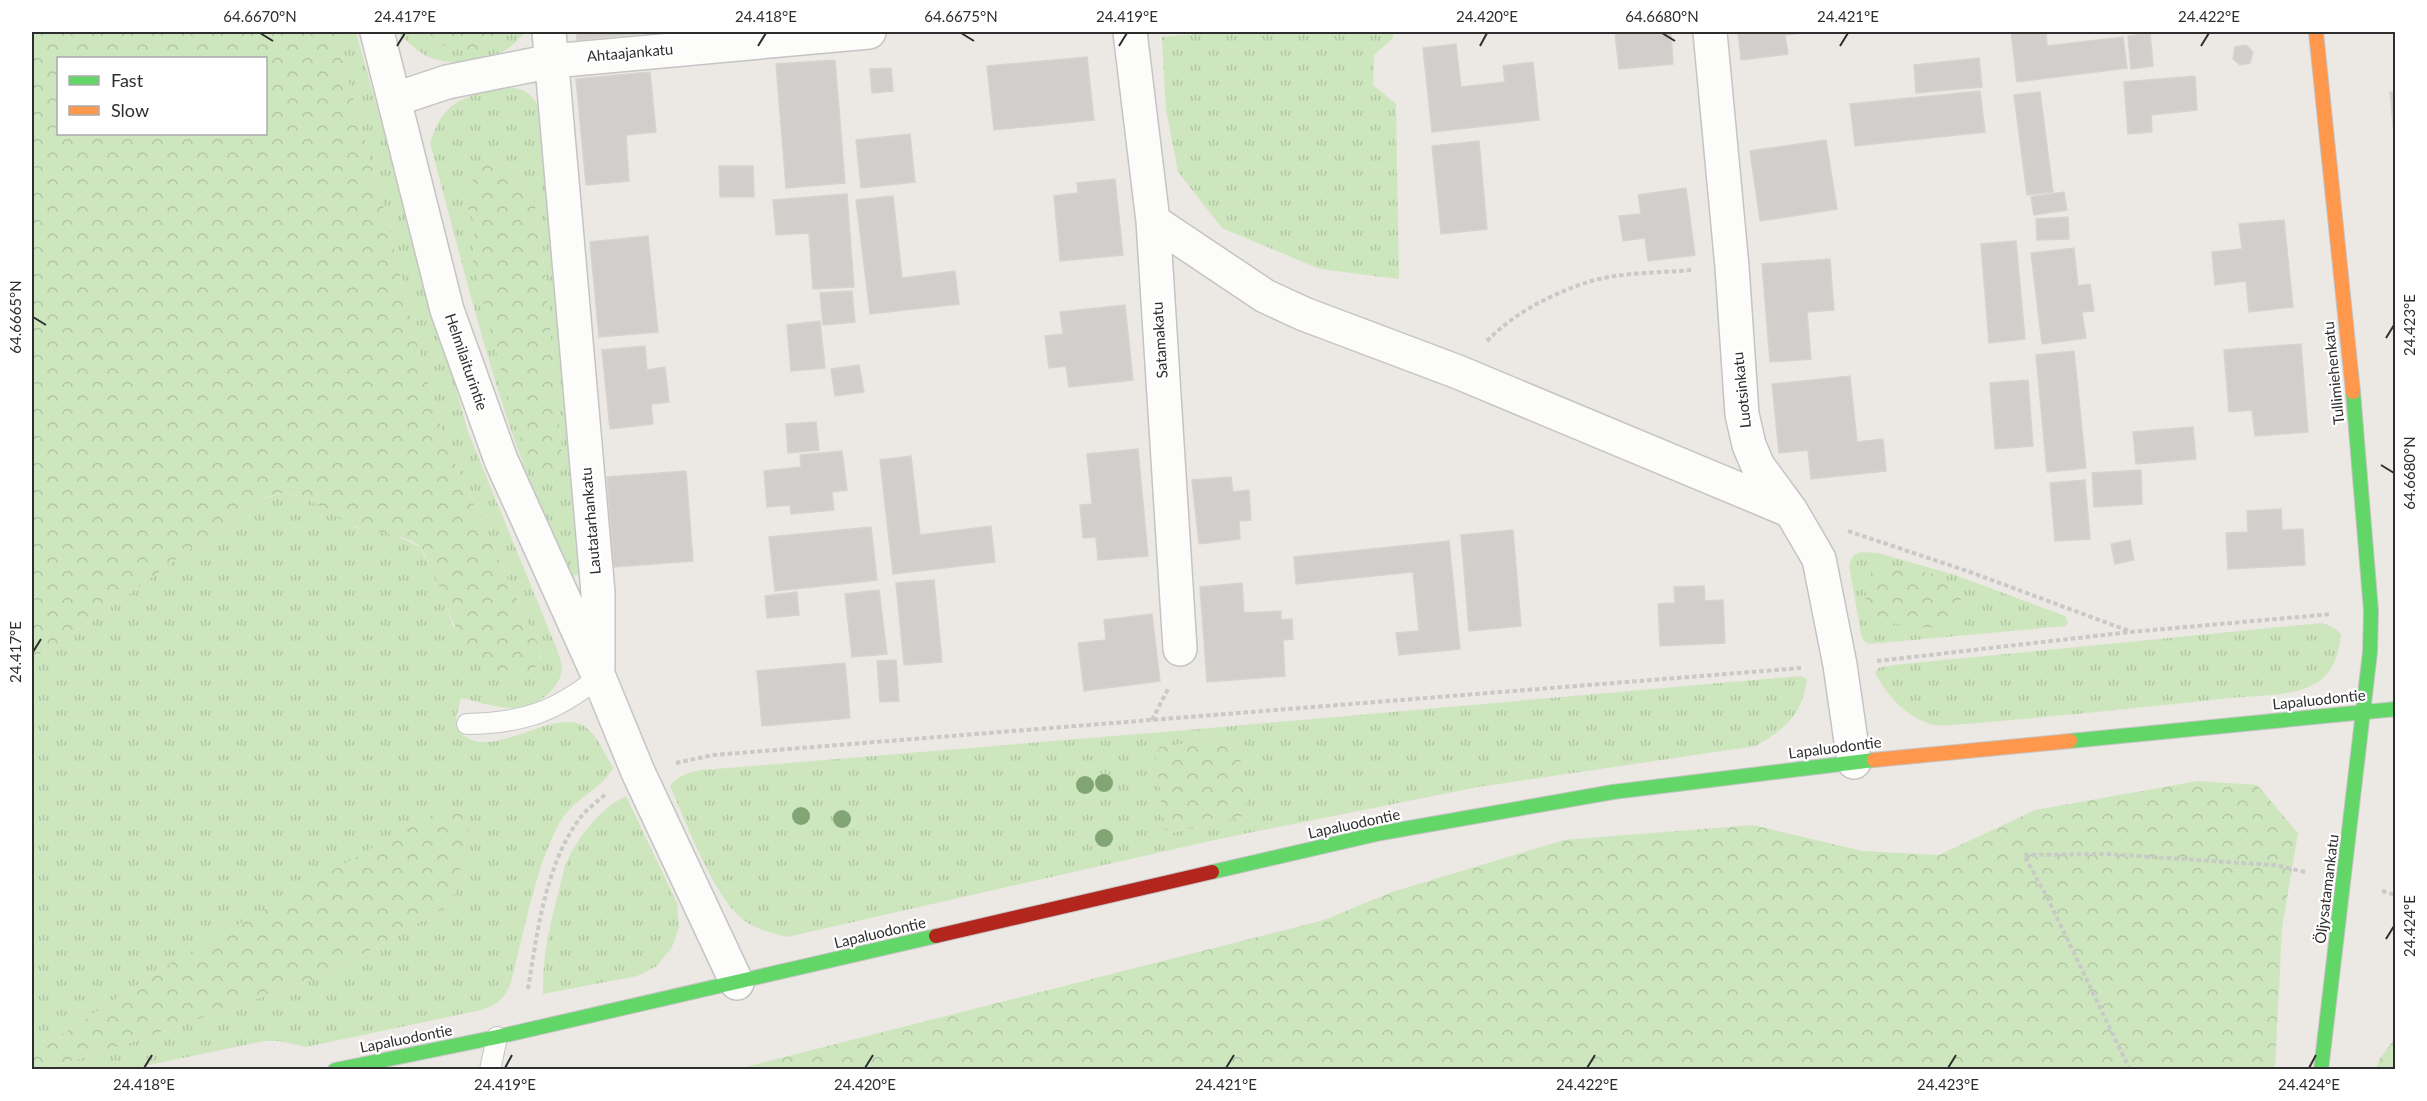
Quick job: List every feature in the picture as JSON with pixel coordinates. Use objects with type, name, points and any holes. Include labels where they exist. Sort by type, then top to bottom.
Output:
[{"type":"street","name":"Helmilaiturintie","points":[[377,32],[396,99],[447,309],[501,460],[599,677]]},
{"type":"street","name":"Ahtaajankatu","points":[[396,99],[550,46],[869,32]]},
{"type":"street","name":"Satamakatu","points":[[1130,32],[1153,220],[1180,649]]},
{"type":"street","name":"Luotsinkatu","points":[[1710,32],[1732,267],[1742,414],[1749,445],[1758,466],[1791,511],[1819,559],[1840,665],[1854,762]]},
{"type":"street","name":"Tullimiehenkatu","points":[[2316,32],[2358,438],[2371,611],[2370,652],[2364,712]]},
{"type":"street","name":"Lautatarhankatu","points":[[550,46],[598,593],[599,677],[638,772],[737,983]]},
{"type":"street","points":[[1153,220],[1265,296],[1304,314],[1458,372],[1791,511]]},
{"type":"street","name":"Lapaluodontie","points":[[335,1070],[497,1037],[737,983],[1381,833],[1613,792],[1854,762],[2396,709]]},
{"type":"street","name":"Öljysatamankatu","points":[[2321,1070],[2364,712]]},
{"type":"lane","points":[[467,724],[497,724],[551,710],[574,697],[599,677]]},
{"type":"lane","points":[[490,1070],[497,1037]]},
{"type":"path","points":[[1458,372],[1501,327],[1543,301],[1592,281],[1623,276],[1732,267]]},
{"type":"path","points":[[1847,530],[1970,572],[2130,632]]},
{"type":"path","points":[[520,1031],[541,912],[561,849],[580,817],[608,792],[638,772],[713,754],[1840,665],[2130,632],[2371,611]]},
{"type":"path","points":[[2130,1070],[2049,901],[2024,855],[2105,854],[2274,865],[2345,881]]},
{"type":"green space","points":[[32,32],[335,32],[445,441],[539,647],[537,665],[524,675],[509,675],[483,662],[471,652],[455,627],[424,552],[415,543],[408,539],[357,527],[306,499],[288,493],[257,501],[83,627],[32,659]]},
{"type":"green space","points":[[335,32],[356,32],[468,432],[562,665],[560,677],[553,689],[542,699],[523,707],[492,706],[461,698],[456,718],[457,729],[468,738],[480,742],[495,741],[558,723],[572,722],[589,730],[613,768],[601,783],[571,808],[559,824],[543,860],[511,982],[503,997],[492,1005],[481,1010],[306,1047],[279,1041],[265,1041],[130,1069],[40,1069],[97,1054],[326,975],[444,908],[456,891],[469,828],[166,966],[60,1036],[32,1044],[32,659],[83,627],[257,501],[285,492],[315,502],[357,528],[391,533],[420,547],[441,587],[453,627],[540,660],[539,647],[445,441]]},
{"type":"green space","points":[[399,32],[424,32],[443,45],[467,50],[491,46],[501,41],[508,32],[525,32],[517,41],[497,54],[475,62],[463,63],[438,60],[427,56],[413,47]]},
{"type":"green space","points":[[424,32],[508,32],[501,41],[491,47],[467,50],[443,45]]},
{"type":"green space","points":[[1215,32],[1393,32],[1393,38],[1374,55],[1373,85],[1396,104],[1399,279],[1320,269],[1222,228],[1178,172],[1166,110],[1162,37]]},
{"type":"green space","points":[[501,87],[519,89],[527,93],[539,106],[582,569],[579,574],[573,576],[568,574],[552,536],[508,421],[477,318],[430,143],[435,129],[448,109],[465,98]],"holes":[[[506,165],[522,180],[535,205],[542,244],[563,462],[473,263],[474,222],[468,208]]]},
{"type":"green space","points":[[492,158],[506,165],[522,180],[535,205],[542,244],[563,462],[558,480],[550,485],[540,481],[528,462],[509,402],[473,263],[474,222],[468,208],[470,185],[482,164]]},
{"type":"green space","points":[[1861,552],[1878,553],[1955,575],[2065,616],[2068,622],[2066,626],[1869,644],[1864,641],[1861,634],[1849,565],[1853,556]]},
{"type":"green space","points":[[1884,566],[1922,571],[1958,586],[1961,604],[1955,619],[1945,628],[1914,627],[1884,620],[1873,613],[1867,603],[1866,588],[1873,569]]},
{"type":"green space","points":[[2322,623],[2341,634],[2332,667],[2323,678],[2308,687],[2275,695],[1939,725],[1930,724],[1905,710],[1891,697],[1875,673],[1878,668],[1893,665]]},
{"type":"green space","points":[[1801,676],[1807,679],[1801,702],[1791,719],[1784,727],[1756,746],[1478,787],[1219,839],[787,937],[750,924],[730,906],[700,856],[670,786],[682,776],[704,770]],"holes":[[[1231,738],[1238,743],[1241,817],[1171,833],[1165,829],[1160,747]]]},
{"type":"green space","points":[[1231,738],[1238,743],[1247,809],[1241,817],[1171,833],[1165,829],[1155,755],[1160,747]]},
{"type":"green space","points":[[2198,781],[2257,785],[2298,833],[2282,928],[2275,1069],[737,1069],[1324,920],[1392,892],[1564,840],[1753,825],[1862,851],[1939,855],[2035,810]]},
{"type":"green space","points":[[626,796],[677,903],[679,928],[672,947],[657,966],[637,976],[543,994],[547,941],[566,863],[579,840],[600,814]]},
{"type":"green space","points":[[459,809],[469,828],[456,891],[444,908],[326,975],[97,1054],[32,1069],[32,1044],[60,1036],[166,966],[424,818]]},
{"type":"green space","points":[[2395,1038],[2395,1069],[2376,1069],[2379,1060]]},
{"type":"building","points":[[576,32],[654,32],[577,40]]},
{"type":"building","points":[[1615,32],[1671,32],[1673,64],[1619,69]]},
{"type":"building","points":[[1738,32],[1811,32],[1785,35],[1788,54],[1741,60]]},
{"type":"building","points":[[2011,32],[2046,32],[2047,46],[2123,37],[2127,68],[2017,82]]},
{"type":"building","points":[[2150,33],[2153,66],[2131,69],[2128,36]]},
{"type":"building","points":[[1456,44],[1461,87],[1505,82],[1503,66],[1533,62],[1539,120],[1432,132],[1423,48]]},
{"type":"building","points":[[2246,45],[2253,52],[2250,63],[2240,65],[2233,59],[2235,47]]},
{"type":"building","points":[[1087,57],[1094,120],[994,130],[987,66]]},
{"type":"building","points":[[1979,58],[1982,87],[1916,93],[1914,65]]},
{"type":"building","points":[[835,60],[845,183],[786,188],[776,64]]},
{"type":"building","points":[[891,68],[893,91],[872,93],[870,69]]},
{"type":"building","points":[[650,72],[656,132],[626,135],[629,181],[586,185],[576,79]]},
{"type":"building","points":[[2195,76],[2197,110],[2151,115],[2152,132],[2128,134],[2124,82]]},
{"type":"building","points":[[1980,91],[1985,132],[1855,146],[1850,104]]},
{"type":"building","points":[[2040,92],[2053,192],[2027,195],[2014,95]]},
{"type":"building","points":[[2390,92],[2396,92],[2396,146],[2395,146]]},
{"type":"building","points":[[910,134],[915,182],[861,188],[856,140]]},
{"type":"building","points":[[1826,140],[1837,209],[1760,221],[1750,151]]},
{"type":"building","points":[[1479,141],[1487,229],[1441,234],[1432,146]]},
{"type":"building","points":[[719,166],[753,166],[754,197],[720,197]]},
{"type":"building","points":[[1115,179],[1123,255],[1060,261],[1054,196],[1078,193],[1077,183]]},
{"type":"building","points":[[1686,188],[1695,255],[1648,261],[1645,238],[1623,241],[1619,216],[1641,214],[1638,195]]},
{"type":"building","points":[[2064,192],[2067,210],[2034,215],[2031,197]]},
{"type":"building","points":[[847,194],[854,287],[813,289],[809,233],[776,235],[773,200]]},
{"type":"building","points":[[893,196],[902,278],[955,271],[959,304],[870,314],[856,200]]},
{"type":"building","points":[[2068,217],[2069,239],[2037,240],[2036,219]]},
{"type":"building","points":[[2284,220],[2293,307],[2249,312],[2246,281],[2215,285],[2212,252],[2242,249],[2239,224]]},
{"type":"building","points":[[648,236],[658,332],[599,337],[590,242]]},
{"type":"building","points":[[2016,241],[2025,339],[1989,343],[1981,244]]},
{"type":"building","points":[[2074,248],[2078,286],[2090,284],[2094,311],[2082,312],[2086,338],[2042,344],[2031,253]]},
{"type":"building","points":[[1830,259],[1834,310],[1807,312],[1811,359],[1770,362],[1762,264]]},
{"type":"building","points":[[852,291],[855,322],[823,325],[820,293]]},
{"type":"building","points":[[1125,305],[1133,380],[1069,387],[1066,366],[1049,368],[1045,336],[1063,334],[1060,312]]},
{"type":"building","points":[[820,321],[825,368],[791,371],[787,325]]},
{"type":"building","points":[[2301,344],[2308,432],[2255,436],[2252,410],[2229,412],[2224,350]]},
{"type":"building","points":[[645,346],[647,370],[665,367],[669,402],[651,404],[653,424],[610,429],[602,350]]},
{"type":"building","points":[[2074,351],[2086,468],[2047,472],[2036,355]]},
{"type":"building","points":[[859,365],[864,392],[835,396],[831,369]]},
{"type":"building","points":[[1850,376],[1857,442],[1883,439],[1886,471],[1811,479],[1808,450],[1779,453],[1772,384]]},
{"type":"building","points":[[2028,380],[2033,446],[1995,449],[1990,383]]},
{"type":"building","points":[[816,422],[819,450],[788,453],[786,424]]},
{"type":"building","points":[[2193,427],[2196,459],[2136,464],[2133,432]]},
{"type":"building","points":[[1138,449],[1148,556],[1098,560],[1096,537],[1083,538],[1080,505],[1092,504],[1087,454]]},
{"type":"building","points":[[842,451],[847,490],[832,492],[834,510],[791,514],[790,505],[767,507],[764,471],[801,467],[800,455]]},
{"type":"building","points":[[911,456],[920,535],[991,526],[995,562],[893,574],[880,460]]},
{"type":"building","points":[[2141,470],[2142,504],[2094,507],[2092,473]]},
{"type":"building","points":[[686,471],[693,561],[614,567],[607,477]]},
{"type":"building","points":[[1231,477],[1233,492],[1249,490],[1251,520],[1239,521],[1240,539],[1199,544],[1192,480]]},
{"type":"building","points":[[2085,480],[2090,539],[2055,541],[2050,483]]},
{"type":"building","points":[[2281,509],[2282,530],[2303,529],[2305,565],[2228,569],[2226,533],[2248,532],[2247,511]]},
{"type":"building","points":[[871,527],[877,580],[775,591],[769,537]]},
{"type":"building","points":[[1513,530],[1521,626],[1469,631],[1461,535]]},
{"type":"building","points":[[2130,540],[2134,560],[2115,564],[2111,544]]},
{"type":"building","points":[[1449,541],[1460,649],[1399,655],[1396,633],[1419,631],[1413,572],[1296,584],[1294,557]]},
{"type":"building","points":[[934,580],[942,662],[904,665],[896,583]]},
{"type":"building","points":[[1242,583],[1244,613],[1281,611],[1281,620],[1292,619],[1293,639],[1283,640],[1285,676],[1207,682],[1200,587]]},
{"type":"building","points":[[1704,586],[1705,601],[1723,600],[1725,643],[1660,646],[1658,604],[1675,603],[1674,587]]},
{"type":"building","points":[[879,590],[887,654],[852,657],[845,594]]},
{"type":"building","points":[[797,592],[799,615],[767,618],[765,596]]},
{"type":"building","points":[[1152,614],[1160,681],[1084,691],[1078,643],[1106,640],[1104,620]]},
{"type":"building","points":[[896,660],[899,701],[880,702],[877,661]]},
{"type":"building","points":[[845,663],[850,718],[762,726],[757,671]]},
{"type":"traffic: fast","points":[[2321,1070],[2370,652],[2371,611],[2353,392]]},
{"type":"traffic: fast","points":[[2070,741],[2396,709]]},
{"type":"traffic: fast","points":[[1212,872],[1381,833],[1613,792],[1874,760]]},
{"type":"traffic: fast","points":[[335,1070],[497,1037],[936,936]]},
{"type":"traffic: slow","points":[[2316,32],[2353,392]]},
{"type":"traffic: slow","points":[[1874,760],[2070,741]]},
{"type":"traffic: jam","points":[[936,936],[1212,872]]}]
